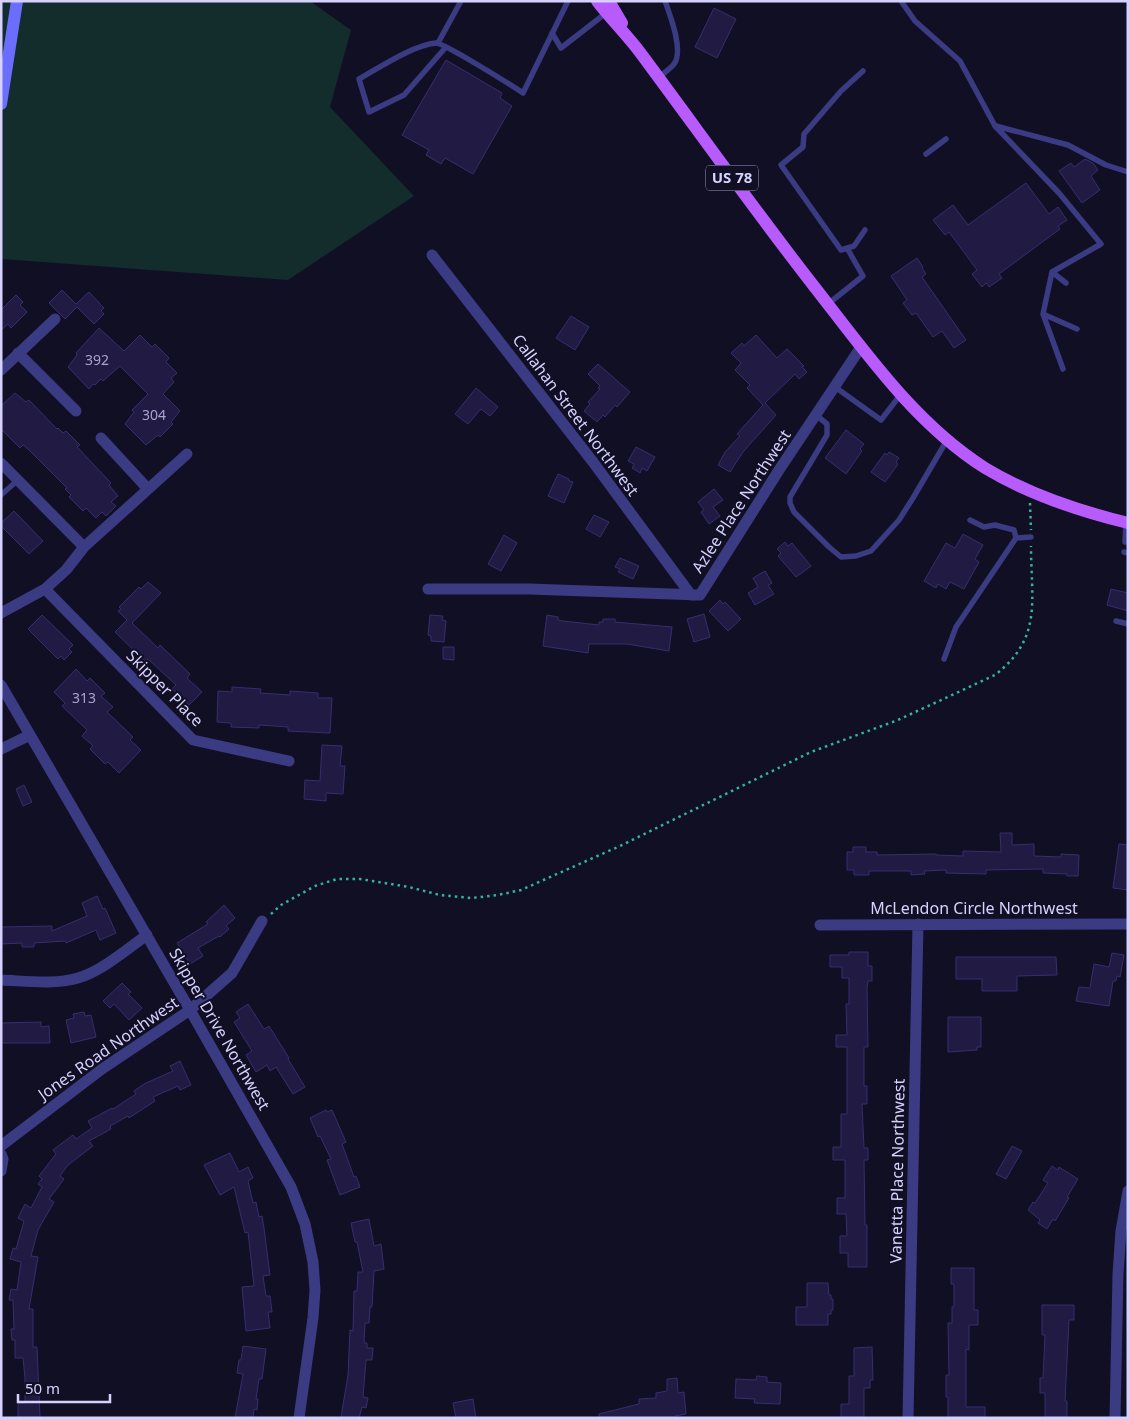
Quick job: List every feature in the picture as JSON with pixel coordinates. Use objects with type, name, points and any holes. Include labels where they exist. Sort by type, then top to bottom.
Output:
[{"type":"main road","name":"US 78","points":[[597,1],[608,7],[775,237],[861,347],[914,408],[947,440],[986,468],[1030,491],[1106,518],[1127,523]]},
{"type":"street","points":[[1,104],[17,1]]},
{"type":"street","name":"Callahan Street Northwest","points":[[432,256],[593,462],[691,595]]},
{"type":"street","points":[[1,370],[55,319]]},
{"type":"street","name":"Azlee Place Northwest","points":[[428,589],[528,589],[700,595],[779,470],[861,347]]},
{"type":"street","points":[[18,353],[76,412]]},
{"type":"street","points":[[102,438],[148,489]]},
{"type":"street","points":[[1,612],[45,589],[66,570],[84,547],[187,454]]},
{"type":"street","points":[[1,463],[84,547]]},
{"type":"street","name":"Skipper Place","points":[[45,589],[193,740],[289,761]]},
{"type":"street","name":"Skipper Drive Northwest","points":[[1,685],[291,1187],[305,1224],[313,1262],[315,1290],[299,1418]]},
{"type":"street","points":[[3,748],[30,735]]},
{"type":"street","name":"Jones Road Northwest","points":[[1,1146],[102,1069],[190,1010],[232,973],[262,922]]},
{"type":"street","name":"McLendon Circle Northwest","points":[[820,924],[1128,924]]},
{"type":"street","name":"Vanetta Place Northwest","points":[[908,1418],[918,924]]},
{"type":"street","points":[[1,980],[63,981],[79,978],[94,971],[147,935]]},
{"type":"street","points":[[1,1154],[3,1159],[1,1171]]},
{"type":"street","points":[[1115,1418],[1120,1231],[1128,1191]]},
{"type":"lane","points":[[438,43],[461,1]]},
{"type":"lane","points":[[446,47],[404,95],[369,112],[358,79],[419,46],[438,43],[446,47],[523,93],[568,1]]},
{"type":"lane","points":[[658,78],[675,63],[678,56],[674,29],[665,1]]},
{"type":"lane","points":[[901,1],[915,21],[960,61],[995,126],[1059,194],[1101,244],[1052,272],[1042,314],[1063,369]]},
{"type":"lane","points":[[552,33],[561,48],[608,7]]},
{"type":"lane","points":[[828,304],[863,276],[781,165],[803,147],[804,134],[841,91],[863,71]]},
{"type":"lane","points":[[995,126],[1068,146],[1106,165],[1128,172]]},
{"type":"lane","points":[[926,154],[946,139]]},
{"type":"lane","points":[[844,249],[854,246],[865,230]]},
{"type":"lane","points":[[1052,272],[1066,282]]},
{"type":"lane","points":[[1042,314],[1078,329]]},
{"type":"lane","points":[[835,387],[881,420],[902,394]]},
{"type":"lane","points":[[816,415],[827,424],[827,436],[790,497],[790,503],[794,512],[829,547],[842,556],[856,556],[871,551],[899,520],[914,498],[947,440]]},
{"type":"lane","points":[[1,495],[18,480]]},
{"type":"lane","points":[[944,659],[956,627],[1016,538],[1014,530],[995,524],[984,527],[970,520]]},
{"type":"lane","points":[[1125,542],[1127,523]]},
{"type":"lane","points":[[1016,538],[1030,538]]},
{"type":"lane","points":[[1116,621],[1128,624]]},
{"type":"path","points":[[262,922],[281,905],[298,895],[315,886],[337,879],[360,879],[409,887],[440,895],[471,898],[521,890],[620,846],[811,752],[898,720],[994,675],[1008,665],[1018,653],[1026,639],[1031,623],[1030,491]]},
{"type":"green space","points":[[1,1],[310,1],[351,30],[330,107],[414,196],[288,280],[1,259]]},
{"type":"building","points":[[714,8],[736,19],[717,58],[695,47]]},
{"type":"building","points":[[446,60],[502,93],[500,98],[512,106],[473,174],[445,158],[441,164],[426,155],[429,150],[402,135]]},
{"type":"building","points":[[1085,159],[1093,163],[1098,170],[1091,176],[1100,190],[1082,203],[1059,171],[1071,163],[1074,167]]},
{"type":"building","points":[[1026,183],[1049,214],[1058,207],[1067,220],[1058,226],[1060,229],[999,274],[1002,278],[989,287],[986,283],[982,287],[972,274],[977,270],[949,232],[945,235],[933,220],[953,205],[968,225]]},
{"type":"building","points":[[917,258],[926,274],[922,277],[966,340],[954,348],[942,331],[933,337],[916,313],[912,315],[903,303],[907,300],[891,276]]},
{"type":"building","points":[[62,290],[76,304],[89,292],[104,308],[101,311],[104,314],[94,324],[77,307],[65,319],[49,303]]},
{"type":"building","points":[[16,295],[23,302],[20,305],[27,312],[11,328],[8,324],[1,330],[1,310]]},
{"type":"building","points":[[571,316],[589,327],[575,350],[556,338]]},
{"type":"building","points":[[99,328],[124,351],[140,335],[152,347],[155,344],[169,358],[166,362],[177,373],[171,378],[174,382],[163,394],[180,411],[171,422],[173,424],[160,437],[158,435],[146,445],[125,424],[134,412],[132,410],[148,394],[120,366],[103,381],[101,379],[89,389],[68,367],[77,355],[76,353]]},
{"type":"building","points":[[756,335],[777,358],[787,349],[804,366],[802,367],[807,372],[799,379],[795,374],[765,403],[776,415],[743,452],[730,472],[718,465],[725,452],[740,436],[737,434],[763,405],[747,388],[750,385],[735,370],[741,363],[731,353],[742,343],[744,346]]},
{"type":"building","points":[[598,364],[630,392],[617,407],[615,405],[605,417],[603,415],[597,422],[584,411],[590,404],[588,402],[600,389],[598,388],[600,386],[588,374]]},
{"type":"building","points":[[476,388],[498,407],[490,416],[481,409],[468,424],[455,414]]},
{"type":"building","points":[[15,393],[26,402],[29,400],[57,429],[63,433],[66,431],[80,445],[77,447],[111,483],[109,485],[118,496],[111,502],[116,506],[106,516],[102,512],[96,518],[86,508],[83,511],[69,497],[71,495],[65,489],[67,488],[29,450],[23,445],[20,448],[1,429],[1,406]]},
{"type":"building","points":[[846,430],[864,444],[860,449],[862,451],[846,474],[825,458]]},
{"type":"building","points":[[636,447],[655,457],[647,471],[642,468],[640,473],[632,468],[634,464],[628,461]]},
{"type":"building","points":[[889,452],[899,458],[896,462],[898,464],[885,482],[871,472],[885,453],[887,455]]},
{"type":"building","points":[[558,474],[573,482],[564,503],[548,496]]},
{"type":"building","points":[[714,489],[723,500],[713,507],[720,516],[709,524],[701,512],[704,510],[698,502]]},
{"type":"building","points":[[14,511],[43,541],[29,554],[1,526],[1,523]]},
{"type":"building","points":[[594,515],[609,522],[600,537],[586,529]]},
{"type":"building","points":[[963,534],[983,545],[975,559],[979,562],[964,589],[950,582],[946,589],[938,584],[936,588],[924,581],[946,543],[955,548]]},
{"type":"building","points":[[504,535],[517,543],[501,571],[488,564]]},
{"type":"building","points":[[785,542],[788,546],[792,543],[811,566],[796,577],[778,556],[781,553],[777,549]]},
{"type":"building","points":[[620,558],[639,566],[633,579],[618,572],[620,569],[615,567]]},
{"type":"building","points":[[765,571],[772,583],[768,585],[774,594],[755,605],[748,593],[758,587],[753,578]]},
{"type":"building","points":[[148,582],[161,593],[132,623],[158,648],[160,645],[190,674],[187,678],[202,692],[189,705],[172,689],[176,685],[148,659],[146,662],[115,632],[127,620],[118,611],[121,609],[119,607],[139,587],[141,589]]},
{"type":"building","points":[[1111,589],[1128,593],[1128,611],[1107,605]]},
{"type":"building","points":[[720,600],[723,604],[725,602],[741,619],[728,631],[709,611]]},
{"type":"building","points":[[704,614],[710,637],[694,642],[687,619]]},
{"type":"building","points":[[42,615],[73,645],[69,649],[72,652],[64,660],[61,656],[58,659],[28,629]]},
{"type":"building","points":[[430,615],[443,616],[442,620],[446,621],[444,642],[431,641],[431,636],[428,635]]},
{"type":"building","points":[[547,615],[558,617],[558,620],[563,621],[599,625],[599,622],[603,622],[603,619],[615,619],[615,622],[672,627],[669,651],[627,644],[589,644],[588,653],[543,646]]},
{"type":"building","points":[[443,647],[454,647],[454,660],[443,659]]},
{"type":"building","points":[[76,669],[87,681],[90,678],[105,693],[101,696],[113,707],[107,712],[133,737],[130,740],[141,750],[119,773],[108,762],[105,764],[90,749],[93,746],[82,736],[87,730],[62,706],[65,703],[54,692]]},
{"type":"building","points":[[232,687],[261,689],[260,693],[290,695],[290,691],[318,693],[318,698],[332,698],[330,733],[288,731],[288,727],[259,725],[259,728],[231,727],[231,723],[217,722],[218,691],[232,692]]},
{"type":"building","points":[[322,745],[342,746],[340,766],[345,766],[343,794],[326,793],[326,801],[304,799],[305,780],[320,781]]},
{"type":"building","points":[[24,785],[32,802],[23,806],[16,789]]},
{"type":"building","points":[[1000,833],[1012,833],[1012,845],[1034,844],[1034,856],[1061,857],[1061,854],[1079,855],[1078,876],[1043,873],[1043,869],[986,870],[986,874],[946,873],[946,870],[924,871],[925,874],[911,875],[911,871],[869,871],[869,875],[854,875],[854,870],[847,870],[847,852],[853,852],[853,847],[866,847],[866,852],[877,852],[877,855],[936,854],[963,856],[963,851],[1001,852]]},
{"type":"building","points":[[1119,844],[1128,845],[1128,890],[1113,888]]},
{"type":"building","points":[[97,896],[103,909],[105,908],[116,933],[100,940],[96,930],[66,943],[65,941],[34,943],[34,947],[22,947],[22,943],[1,944],[1,927],[52,926],[52,931],[87,916],[82,903]]},
{"type":"building","points":[[224,905],[235,918],[226,926],[229,929],[220,937],[198,948],[203,956],[190,964],[177,943],[208,924],[206,922]]},
{"type":"building","points":[[849,952],[868,952],[868,966],[872,966],[872,981],[868,981],[867,988],[868,1047],[864,1047],[864,1086],[867,1086],[867,1104],[862,1104],[864,1148],[868,1148],[868,1160],[864,1160],[867,1267],[848,1267],[848,1253],[840,1253],[840,1236],[847,1236],[846,1214],[837,1214],[837,1198],[845,1198],[845,1160],[833,1160],[833,1147],[841,1147],[841,1114],[847,1114],[847,1047],[836,1047],[836,1035],[847,1035],[846,1004],[849,1004],[849,978],[842,978],[842,967],[830,967],[830,955],[849,955]]},
{"type":"building","points":[[1112,953],[1124,955],[1120,977],[1117,976],[1116,981],[1113,981],[1109,1006],[1076,1001],[1079,987],[1090,988],[1094,964],[1109,967]]},
{"type":"building","points":[[956,957],[1056,957],[1057,975],[1017,976],[1017,991],[982,991],[982,979],[956,979]]},
{"type":"building","points":[[122,983],[131,992],[128,994],[142,1008],[129,1020],[114,1004],[110,1008],[103,1001]]},
{"type":"building","points":[[248,1004],[264,1029],[269,1026],[305,1087],[293,1094],[276,1067],[270,1071],[267,1065],[256,1072],[246,1055],[252,1051],[234,1022],[240,1018],[236,1012]]},
{"type":"building","points":[[84,1012],[85,1016],[91,1015],[96,1037],[71,1043],[66,1020],[74,1018],[73,1014]]},
{"type":"building","points":[[948,1017],[981,1017],[981,1047],[977,1047],[977,1050],[948,1052]]},
{"type":"building","points":[[41,1022],[41,1027],[49,1026],[50,1043],[1,1043],[1,1023]]},
{"type":"building","points":[[180,1061],[191,1085],[180,1090],[178,1086],[153,1097],[155,1101],[129,1118],[128,1116],[110,1126],[111,1129],[89,1141],[93,1146],[68,1165],[60,1176],[64,1179],[49,1199],[54,1202],[38,1230],[31,1256],[38,1257],[29,1309],[33,1309],[33,1347],[37,1347],[40,1418],[18,1418],[18,1403],[25,1403],[25,1378],[23,1358],[15,1358],[15,1340],[12,1340],[11,1329],[14,1329],[13,1300],[9,1300],[11,1289],[17,1290],[21,1262],[10,1259],[13,1248],[16,1249],[24,1221],[18,1218],[25,1204],[31,1208],[42,1187],[38,1184],[42,1179],[39,1176],[56,1154],[53,1150],[73,1135],[76,1139],[92,1128],[88,1121],[113,1109],[136,1094],[134,1091],[144,1084],[173,1071],[170,1066]]},
{"type":"building","points":[[326,1110],[327,1112],[332,1110],[346,1142],[342,1144],[354,1177],[356,1176],[360,1187],[340,1195],[327,1160],[331,1159],[320,1136],[318,1137],[310,1118]]},
{"type":"building","points":[[1012,1146],[1022,1151],[1006,1179],[996,1174]]},
{"type":"building","points":[[230,1153],[239,1172],[248,1167],[253,1178],[248,1181],[253,1203],[256,1202],[259,1217],[262,1216],[270,1275],[263,1276],[266,1296],[270,1296],[272,1312],[268,1312],[270,1328],[246,1331],[242,1287],[254,1286],[248,1232],[245,1233],[234,1187],[220,1195],[204,1165]]},
{"type":"building","points":[[1052,1166],[1058,1170],[1059,1167],[1078,1179],[1055,1221],[1053,1219],[1047,1229],[1038,1223],[1040,1220],[1028,1210],[1048,1183],[1043,1180]]},
{"type":"building","points":[[369,1219],[374,1246],[381,1244],[384,1269],[374,1271],[372,1307],[370,1307],[369,1323],[365,1323],[364,1343],[367,1343],[367,1348],[373,1348],[372,1360],[366,1360],[363,1397],[368,1398],[366,1408],[362,1407],[359,1418],[341,1417],[348,1375],[350,1330],[353,1331],[354,1291],[357,1291],[358,1272],[363,1272],[351,1223]]},
{"type":"building","points":[[951,1268],[974,1268],[974,1310],[978,1310],[978,1325],[969,1325],[969,1350],[966,1349],[966,1407],[985,1407],[985,1418],[948,1418],[946,1375],[949,1375],[948,1323],[952,1323],[952,1307],[954,1307],[954,1284],[951,1284]]},
{"type":"building","points":[[807,1283],[828,1283],[829,1295],[833,1299],[833,1310],[831,1310],[831,1314],[828,1314],[828,1325],[796,1325],[796,1307],[807,1307]]},
{"type":"building","points":[[1042,1305],[1074,1305],[1074,1320],[1069,1320],[1065,1401],[1067,1401],[1067,1418],[1045,1418],[1045,1393],[1040,1393],[1040,1378],[1043,1378],[1045,1335],[1042,1335]]},
{"type":"building","points":[[243,1346],[266,1349],[262,1379],[259,1379],[256,1399],[258,1399],[257,1410],[254,1409],[253,1418],[235,1418],[243,1374],[237,1373]]},
{"type":"building","points":[[872,1347],[873,1380],[870,1380],[870,1388],[864,1388],[864,1418],[841,1418],[841,1404],[849,1404],[849,1376],[854,1376],[854,1348]]},
{"type":"building","points":[[757,1376],[767,1377],[767,1382],[781,1383],[780,1404],[754,1403],[755,1399],[735,1398],[736,1379],[756,1380]]},
{"type":"building","points":[[677,1378],[678,1393],[684,1392],[686,1414],[675,1416],[675,1418],[599,1418],[599,1414],[639,1404],[639,1399],[656,1398],[656,1393],[667,1391],[667,1379]]},
{"type":"building","points":[[473,1399],[476,1418],[456,1418],[453,1403]]}]
